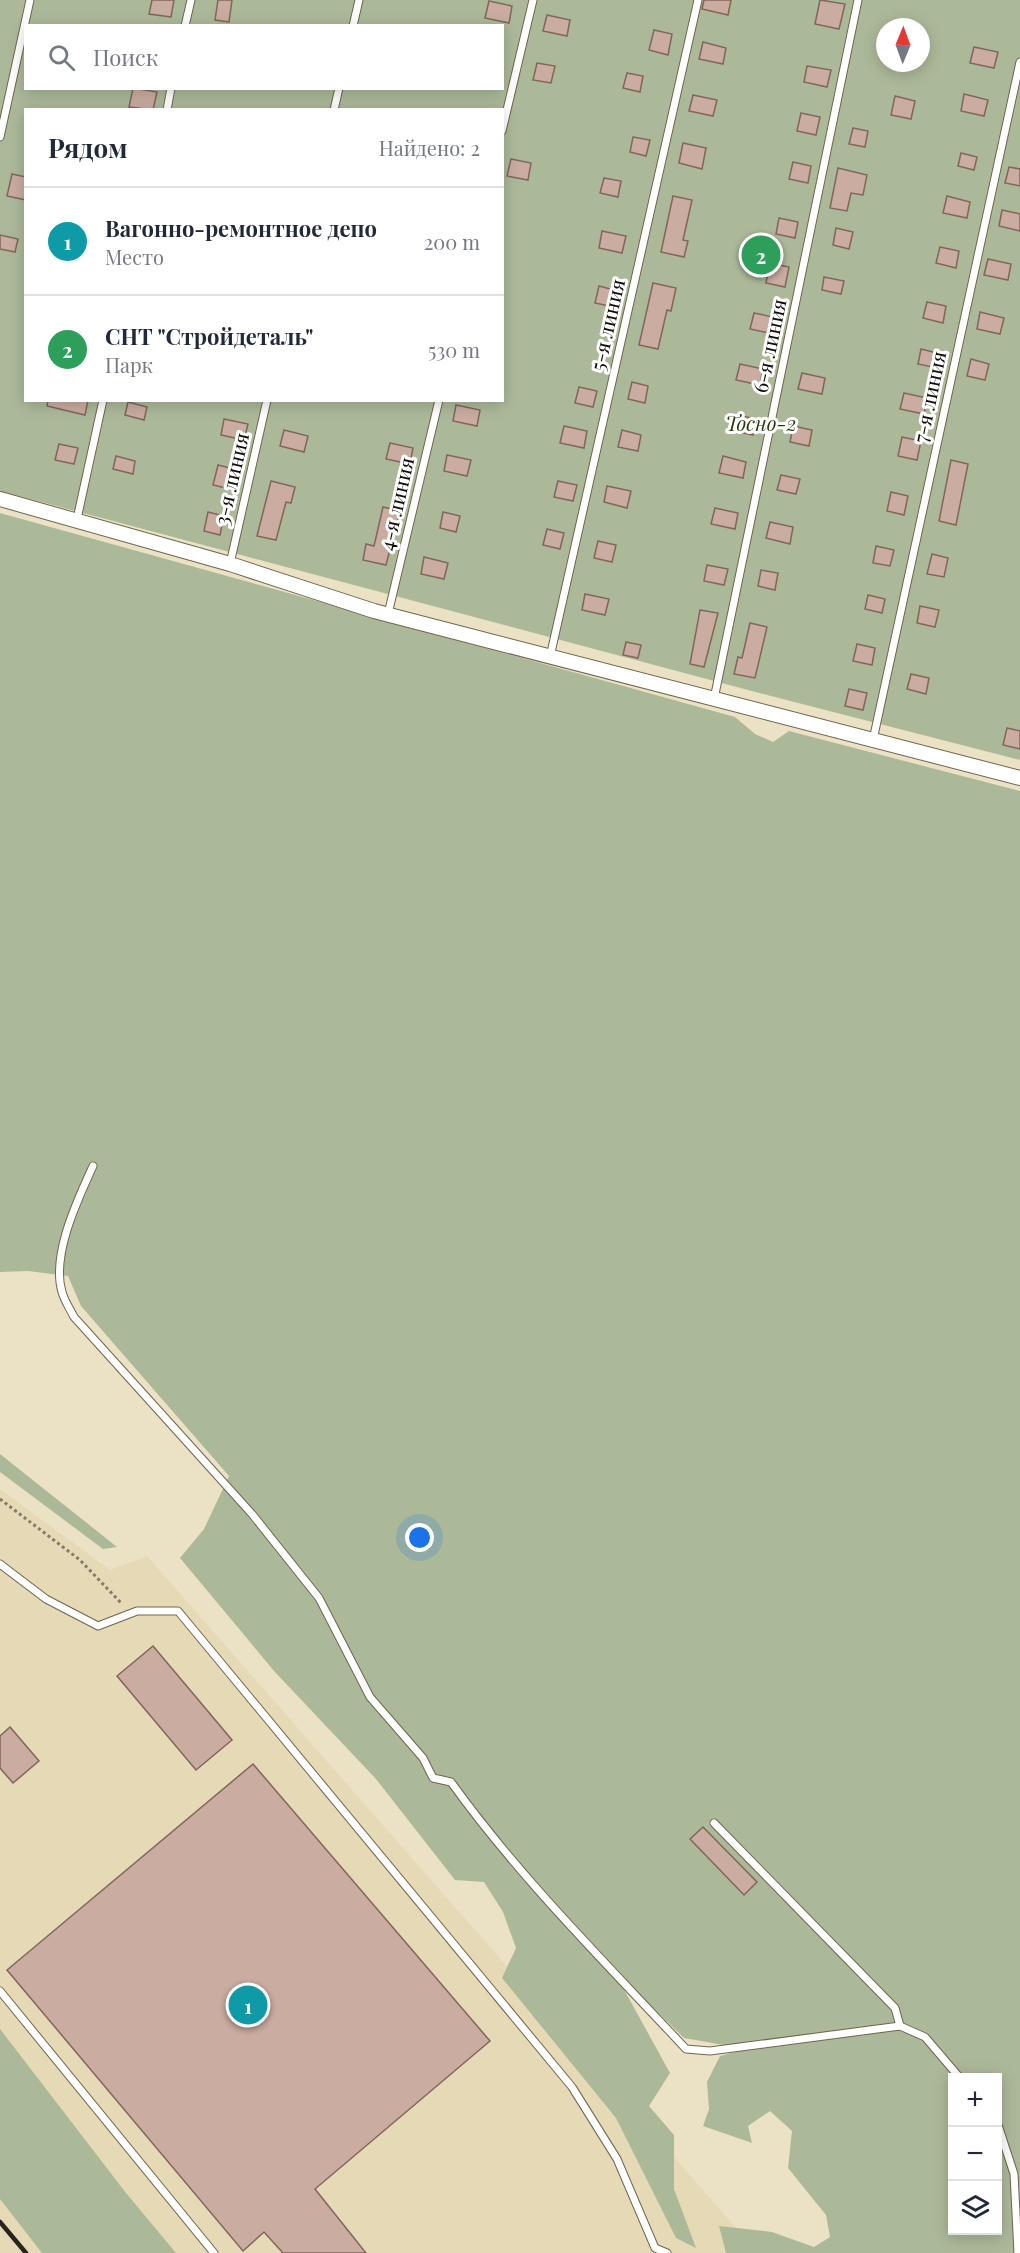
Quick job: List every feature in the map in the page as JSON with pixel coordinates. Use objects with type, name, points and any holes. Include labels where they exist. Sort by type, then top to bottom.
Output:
[{"type":"street","points":[[0,499],[230,564],[388,614],[1020,778]]},
{"type":"lane","points":[[25,24],[30,0]]},
{"type":"lane","points":[[185,24],[191,0]]},
{"type":"lane","points":[[353,24],[359,0]]},
{"type":"lane","points":[[504,123],[533,0]]},
{"type":"lane","name":"5-я линия","points":[[550,657],[698,0]]},
{"type":"lane","name":"6-я линия","points":[[714,699],[858,0]]},
{"type":"lane","points":[[0,136],[24,27]]},
{"type":"lane","name":"7-я линия","points":[[873,740],[1020,62]]},
{"type":"lane","points":[[167,108],[171,90]]},
{"type":"lane","points":[[334,108],[339,90]]},
{"type":"lane","points":[[77,519],[103,402]]},
{"type":"lane","name":"3-я линия","points":[[230,564],[267,402]]},
{"type":"lane","name":"4-я линия","points":[[388,614],[439,402]]},
{"type":"lane","points":[[93,1166],[70,1218],[62,1255],[61,1291],[74,1317],[252,1514],[319,1598],[370,1697],[423,1758],[433,1778],[451,1782],[479,1821],[542,1894],[686,2049],[710,2051],[900,2026],[926,2037],[956,2073]]},
{"type":"lane","points":[[0,1564],[46,1599],[98,1626],[132,1614],[178,1611],[572,2087],[616,2159],[655,2248],[667,2253]]},
{"type":"lane","points":[[714,1823],[895,2008],[900,2026]]},
{"type":"lane","points":[[0,1991],[214,2253]]},
{"type":"lane","points":[[999,2127],[1014,2174],[1018,2253]]},
{"type":"path","points":[[0,1499],[80,1560],[132,1614]]},
{"type":"shaded area","points":[[0,1489],[110,1570],[147,1556],[758,2253],[0,2253]]},
{"type":"green space","name":"Тосно-2","points":[[0,0],[1020,0],[1020,760],[0,491]]},
{"type":"green space","points":[[0,513],[735,717],[755,734],[773,742],[789,731],[1020,791],[1020,2253],[726,2253],[719,2226],[772,2232],[814,2247],[830,2237],[826,2215],[788,2168],[792,2131],[770,2111],[748,2126],[752,2143],[703,2126],[709,2109],[707,2082],[720,2056],[746,2049],[684,2038],[598,1954],[621,1984],[670,2073],[649,2106],[674,2135],[674,2189],[696,2248],[676,2238],[616,2118],[502,1978],[516,1948],[503,1912],[484,1882],[455,1880],[376,1779],[274,1671],[180,1558],[204,1529],[229,1476],[81,1306],[68,1276],[28,1271],[0,1272]]},
{"type":"green space","points":[[0,1454],[117,1547],[103,1549],[0,1472]]},
{"type":"green space","points":[[0,2029],[126,2193],[176,2253],[42,2253],[0,2199]]},
{"type":"building","points":[[152,0],[174,0],[171,17],[149,14]]},
{"type":"building","points":[[218,0],[232,0],[229,22],[215,20]]},
{"type":"building","points":[[704,0],[731,0],[728,15],[702,9]]},
{"type":"building","points":[[820,0],[845,4],[839,29],[815,24]]},
{"type":"building","points":[[489,1],[512,6],[509,23],[485,18]]},
{"type":"building","points":[[547,15],[570,20],[567,36],[543,31]]},
{"type":"building","points":[[654,30],[672,34],[668,55],[649,50]]},
{"type":"building","points":[[703,42],[726,48],[723,64],[699,59]]},
{"type":"building","points":[[974,47],[998,52],[994,68],[970,63]]},
{"type":"building","points":[[537,63],[555,66],[551,83],[533,80]]},
{"type":"building","points":[[807,66],[831,70],[827,87],[804,82]]},
{"type":"building","points":[[627,73],[643,76],[640,92],[623,88]]},
{"type":"building","points":[[133,90],[157,92],[153,108],[129,107]]},
{"type":"building","points":[[964,94],[988,100],[984,116],[961,111]]},
{"type":"building","points":[[693,95],[717,100],[713,116],[689,111]]},
{"type":"building","points":[[895,96],[915,101],[911,119],[891,115]]},
{"type":"building","points":[[801,113],[820,117],[816,135],[797,131]]},
{"type":"building","points":[[853,128],[868,131],[865,147],[849,144]]},
{"type":"building","points":[[633,137],[650,140],[646,156],[630,152]]},
{"type":"building","points":[[683,143],[706,148],[702,169],[679,163]]},
{"type":"building","points":[[961,153],[977,157],[974,170],[958,166]]},
{"type":"building","points":[[511,159],[531,163],[528,180],[507,176]]},
{"type":"building","points":[[793,162],[811,166],[808,183],[789,179]]},
{"type":"building","points":[[1009,167],[1020,169],[1020,186],[1005,183]]},
{"type":"building","points":[[838,168],[867,175],[863,195],[851,193],[847,211],[830,208]]},
{"type":"building","points":[[12,174],[24,177],[24,200],[7,196]]},
{"type":"building","points":[[604,178],[621,181],[618,197],[600,193]]},
{"type":"building","points":[[673,196],[692,200],[683,240],[688,241],[684,257],[661,252]]},
{"type":"building","points":[[947,196],[970,202],[967,218],[943,213]]},
{"type":"building","points":[[1002,210],[1020,214],[1020,231],[999,226]]},
{"type":"building","points":[[779,218],[798,222],[795,238],[776,234]]},
{"type":"building","points":[[836,228],[853,232],[849,249],[833,245]]},
{"type":"building","points":[[602,231],[626,236],[622,253],[599,248]]},
{"type":"building","points":[[0,235],[18,239],[15,252],[0,249]]},
{"type":"building","points":[[940,247],[959,251],[956,268],[936,263]]},
{"type":"building","points":[[988,259],[1011,264],[1008,280],[984,275]]},
{"type":"building","points":[[770,263],[789,267],[785,287],[766,283]]},
{"type":"building","points":[[824,277],[844,281],[841,294],[822,290]]},
{"type":"building","points":[[653,283],[676,288],[671,311],[667,310],[658,349],[639,345]]},
{"type":"building","points":[[599,286],[618,291],[614,307],[595,303]]},
{"type":"building","points":[[927,302],[946,306],[943,323],[923,318]]},
{"type":"building","points":[[980,312],[1004,318],[1000,334],[977,329]]},
{"type":"building","points":[[754,313],[778,318],[774,334],[750,329]]},
{"type":"building","points":[[921,349],[937,353],[933,367],[918,364]]},
{"type":"building","points":[[971,359],[989,364],[985,380],[967,376]]},
{"type":"building","points":[[740,364],[763,369],[760,385],[736,380]]},
{"type":"building","points":[[802,373],[825,378],[822,394],[798,389]]},
{"type":"building","points":[[632,382],[648,386],[645,403],[628,399]]},
{"type":"building","points":[[579,387],[597,391],[593,407],[575,403]]},
{"type":"building","points":[[904,393],[927,398],[924,414],[900,409]]},
{"type":"building","points":[[48,402],[88,402],[85,415],[47,406]]},
{"type":"building","points":[[128,402],[147,407],[144,420],[125,415]]},
{"type":"building","points":[[456,405],[480,410],[477,426],[453,421]]},
{"type":"building","points":[[733,414],[756,419],[753,435],[729,430]]},
{"type":"building","points":[[224,419],[248,424],[244,440],[221,435]]},
{"type":"building","points":[[564,426],[587,431],[584,448],[560,443]]},
{"type":"building","points":[[793,426],[812,430],[809,446],[790,442]]},
{"type":"building","points":[[284,430],[308,436],[304,452],[280,446]]},
{"type":"building","points":[[622,430],[641,435],[638,451],[618,447]]},
{"type":"building","points":[[902,437],[921,441],[917,460],[898,456]]},
{"type":"building","points":[[390,443],[413,448],[410,464],[386,459]]},
{"type":"building","points":[[59,444],[78,448],[74,464],[55,460]]},
{"type":"building","points":[[447,455],[471,460],[467,476],[444,471]]},
{"type":"building","points":[[116,456],[135,461],[133,474],[113,469]]},
{"type":"building","points":[[723,456],[746,462],[743,478],[719,473]]},
{"type":"building","points":[[951,460],[968,464],[956,525],[939,521]]},
{"type":"building","points":[[218,465],[239,470],[234,490],[213,485]]},
{"type":"building","points":[[781,475],[800,479],[796,494],[777,490]]},
{"type":"building","points":[[271,481],[295,487],[291,503],[286,502],[276,540],[257,536]]},
{"type":"building","points":[[558,481],[577,485],[573,501],[554,497]]},
{"type":"building","points":[[607,486],[631,491],[627,508],[604,502]]},
{"type":"building","points":[[891,492],[908,496],[904,515],[887,511]]},
{"type":"building","points":[[383,507],[400,511],[386,565],[363,560],[366,544],[374,546]]},
{"type":"building","points":[[715,508],[738,513],[735,529],[711,524]]},
{"type":"building","points":[[208,512],[224,516],[220,535],[204,531]]},
{"type":"building","points":[[443,512],[460,516],[456,532],[440,528]]},
{"type":"building","points":[[770,522],[793,527],[790,544],[766,538]]},
{"type":"building","points":[[547,529],[564,533],[560,549],[543,545]]},
{"type":"building","points":[[598,541],[616,545],[612,562],[594,558]]},
{"type":"building","points":[[876,546],[894,550],[890,566],[873,563]]},
{"type":"building","points":[[932,554],[948,558],[944,577],[927,574]]},
{"type":"building","points":[[424,557],[448,563],[444,579],[421,574]]},
{"type":"building","points":[[707,565],[728,569],[724,585],[704,581]]},
{"type":"building","points":[[761,570],[778,573],[775,590],[758,586]]},
{"type":"building","points":[[585,594],[609,599],[605,615],[582,610]]},
{"type":"building","points":[[868,595],[885,599],[882,613],[865,609]]},
{"type":"building","points":[[920,606],[939,610],[935,627],[917,623]]},
{"type":"building","points":[[700,610],[718,613],[704,667],[690,664]]},
{"type":"building","points":[[750,623],[767,627],[755,678],[734,674],[738,657],[742,658]]},
{"type":"building","points":[[626,642],[641,645],[638,658],[623,655]]},
{"type":"building","points":[[857,644],[875,648],[872,665],[853,661]]},
{"type":"building","points":[[911,674],[929,678],[926,694],[907,689]]},
{"type":"building","points":[[849,689],[867,693],[863,710],[845,706]]},
{"type":"building","points":[[1007,728],[1020,731],[1020,749],[1003,745]]},
{"type":"building","points":[[153,1646],[232,1740],[196,1770],[117,1676]]},
{"type":"building","points":[[10,1727],[39,1761],[13,1783],[0,1768],[0,1736]]},
{"type":"building","points":[[253,1764],[490,2041],[315,2189],[366,2253],[283,2253],[264,2232],[243,2251],[7,1970]]},
{"type":"building","points":[[703,1827],[757,1882],[744,1895],[690,1839]]},
{"type":"railway","points":[[0,2222],[26,2253]]},
{"type":"place","name":"СНТ \"Стройдеталь\"","points":[[761,255]]},
{"type":"place","name":"Вагонно-ремонтное депо","points":[[248,2005]]}]
